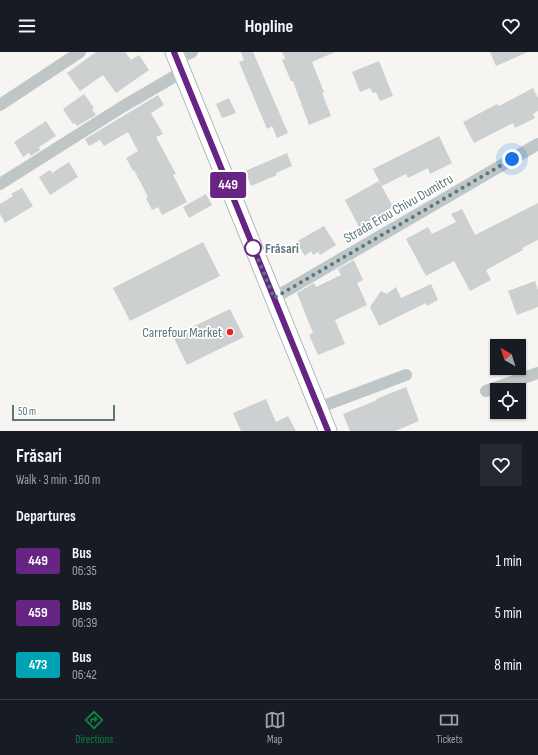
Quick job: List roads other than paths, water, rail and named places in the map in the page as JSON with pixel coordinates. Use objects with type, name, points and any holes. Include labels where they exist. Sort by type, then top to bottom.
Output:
[{"type":"main road","points":[[181,59],[274,298],[328,431]]},
{"type":"street","points":[[0,105],[80,52]]},
{"type":"street","points":[[0,184],[122,107],[181,59]]},
{"type":"street","name":"Strada Erou Chivu Dumitru","points":[[274,298],[538,144]]},
{"type":"street","points":[[486,391],[538,373]]},
{"type":"street","points":[[318,408],[406,375]]},
{"type":"place","name":"Frăsari","points":[[253,248]]},
{"type":"place","name":"Carrefour Market","points":[[230,332]]}]
